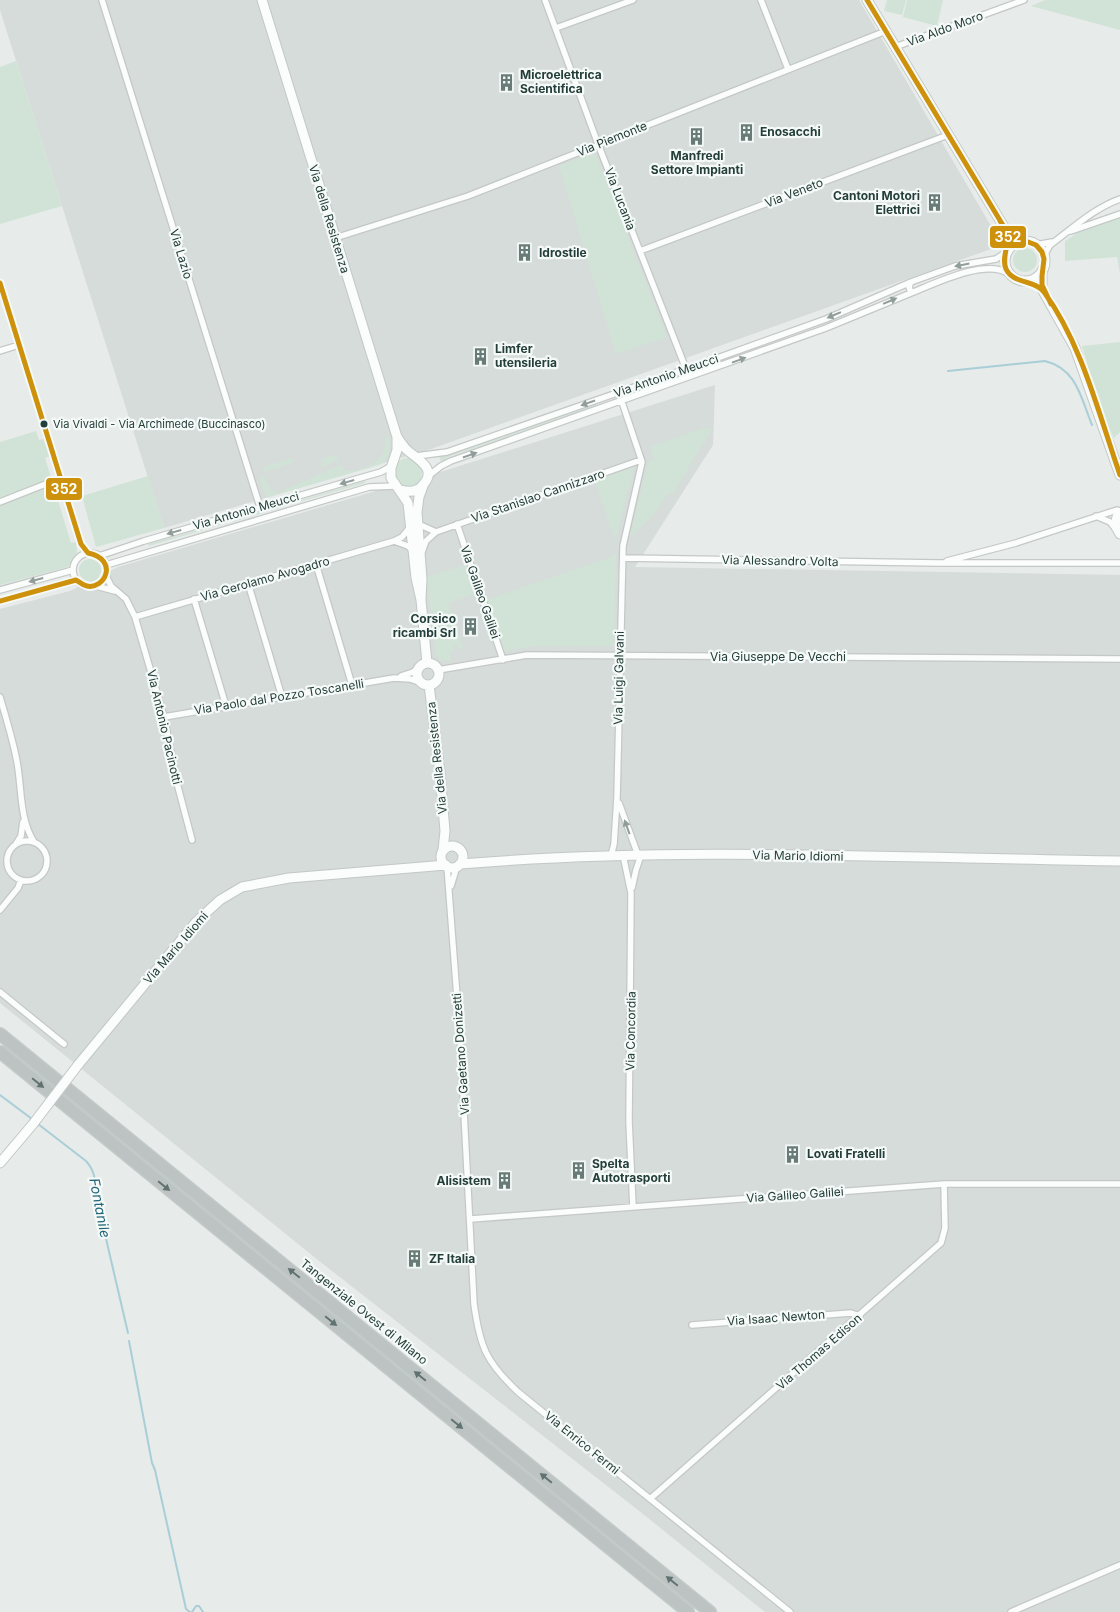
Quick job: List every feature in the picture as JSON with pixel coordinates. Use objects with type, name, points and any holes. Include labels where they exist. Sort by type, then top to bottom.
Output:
[{"type":"highway","name":"Tangenziale Ovest di Milano","points":[[0,1034],[710,1612]]},
{"type":"highway","points":[[0,1052],[688,1612]]},
{"type":"street","name":"Via Lazio","points":[[102,0],[260,507]]},
{"type":"street","name":"Via della Resistenza","points":[[262,0],[397,437],[397,450],[393,465]]},
{"type":"street","name":"Via Lucania","points":[[545,0],[598,144],[686,369]]},
{"type":"street","points":[[556,28],[632,0]]},
{"type":"street","points":[[761,0],[788,69]]},
{"type":"street","points":[[867,0],[1007,232],[1011,236],[1036,245],[1054,242]]},
{"type":"street","name":"Via Aldo Moro","points":[[894,47],[1024,0]]},
{"type":"street","name":"Via Piemonte","points":[[335,238],[468,196],[886,31]]},
{"type":"street","name":"Via Veneto","points":[[640,251],[948,135]]},
{"type":"street","points":[[1120,199],[1109,203],[1054,242],[1047,249],[1042,271],[1042,289],[1075,348],[1120,475]]},
{"type":"street","points":[[1065,234],[1120,214]]},
{"type":"street","points":[[1007,232],[1009,242],[1005,264],[1009,274],[1019,281],[1026,281],[1034,278],[1042,271]]},
{"type":"street","points":[[1008,251],[1016,244],[1025,242]]},
{"type":"street","points":[[1036,245],[1043,253],[1045,260]]},
{"type":"street","name":"Via Antonio Meucci","points":[[416,456],[447,452],[826,319],[911,282],[955,266],[996,259],[1008,251]]},
{"type":"street","name":"Via Antonio Meucci","points":[[427,477],[451,461],[622,402],[826,328],[964,273],[994,268],[1009,274]]},
{"type":"street","points":[[1026,281],[1042,289]]},
{"type":"street","points":[[911,282],[909,287],[911,293]]},
{"type":"street","points":[[0,283],[81,544],[81,556]]},
{"type":"street","points":[[0,351],[19,345]]},
{"type":"street","points":[[622,402],[641,460]]},
{"type":"street","name":"Via della Resistenza","points":[[397,437],[406,449],[416,456]]},
{"type":"street","points":[[421,600],[413,551],[414,525],[418,501],[422,486],[427,477],[427,471],[424,463],[416,456],[404,456],[397,459],[393,465],[391,478],[408,503],[414,525],[421,559],[423,665],[418,674],[426,684],[436,681],[439,677],[435,665],[423,665]]},
{"type":"street","name":"Via Stanislao Cannizzaro","points":[[436,532],[641,460]]},
{"type":"street","name":"Via Luigi Galvani","points":[[611,856],[614,844],[617,798],[623,546],[641,460]]},
{"type":"street","name":"Via Antonio Meucci","points":[[99,556],[144,541],[381,472],[393,465]]},
{"type":"street","points":[[0,502],[61,478]]},
{"type":"street","points":[[398,488],[413,492],[422,486]]},
{"type":"street","name":"Via Antonio Meucci","points":[[106,565],[370,487],[398,488]]},
{"type":"street","name":"Via Alessandro Volta","points":[[938,563],[1016,542],[1117,510],[1120,512]]},
{"type":"street","points":[[1118,532],[1115,521],[1120,512]]},
{"type":"street","points":[[1096,516],[1110,522],[1118,532]]},
{"type":"street","name":"Via Galileo Galilei","points":[[457,524],[503,660]]},
{"type":"street","points":[[414,525],[436,532]]},
{"type":"street","name":"Via Gerolamo Avogadro","points":[[135,616],[394,541],[402,537],[414,525]]},
{"type":"street","points":[[421,559],[426,541],[436,532]]},
{"type":"street","points":[[394,541],[408,546],[413,551]]},
{"type":"street","points":[[81,544],[88,553],[99,556],[106,565],[106,576],[96,586]]},
{"type":"street","points":[[88,553],[76,559],[73,570],[76,580],[85,586],[96,586],[116,591]]},
{"type":"street","name":"Via Alessandro Volta","points":[[623,558],[938,563],[1120,563]]},
{"type":"street","name":"Via Alessandro Volta","points":[[1107,563],[1120,559]]},
{"type":"street","points":[[316,564],[352,685]]},
{"type":"street","points":[[0,590],[73,570]]},
{"type":"street","name":"Via Antonio Pacinotti","points":[[106,576],[116,591],[132,606],[164,717],[178,786],[192,840]]},
{"type":"street","points":[[0,602],[76,580]]},
{"type":"street","points":[[248,583],[282,697]]},
{"type":"street","points":[[194,599],[226,706]]},
{"type":"street","name":"Via Giuseppe De Vecchi","points":[[438,670],[527,655],[1120,659]]},
{"type":"street","name":"Via Paolo dal Pozzo Toscanelli","points":[[164,717],[394,678],[413,672],[423,665]]},
{"type":"street","name":"Via Paolo dal Pozzo Toscanelli","points":[[394,678],[410,679],[426,684]]},
{"type":"street","name":"Via della Resistenza","points":[[426,684],[440,773],[444,831],[442,853]]},
{"type":"street","points":[[0,697],[17,759],[24,818],[34,842]]},
{"type":"street","name":"Via Luigi Galvani","points":[[617,798],[640,855]]},
{"type":"street","points":[[15,845],[24,841],[34,842],[45,851],[47,865],[39,877],[30,881],[21,880],[11,872],[7,861],[11,849],[21,836],[24,818]]},
{"type":"street","name":"Via della Resistenza","points":[[444,831],[455,846]]},
{"type":"street","points":[[428,866],[449,846],[455,846],[460,850],[455,863],[442,861],[442,853]]},
{"type":"street","name":"Via Mario Idiomi","points":[[0,1163],[196,922],[220,900],[242,887],[289,878],[455,863],[623,855],[701,854],[1120,861]]},
{"type":"street","name":"Via Concordia","points":[[623,855],[631,893],[629,1122],[633,1207]]},
{"type":"street","points":[[631,893],[640,855]]},
{"type":"street","name":"Via Gaetano Donizetti","points":[[455,863],[450,888],[471,1219]]},
{"type":"street","name":"Via Gaetano Donizetti","points":[[450,888],[455,863]]},
{"type":"street","points":[[0,910],[18,888],[21,880]]},
{"type":"street","points":[[0,992],[64,1044]]},
{"type":"street","name":"Via Galileo Galilei","points":[[471,1219],[944,1184],[1120,1184]]},
{"type":"street","name":"Via Thomas Edison","points":[[650,1498],[860,1316],[941,1243],[945,1228],[944,1184]]},
{"type":"street","name":"Via Enrico Fermi","points":[[471,1219],[476,1320],[482,1343],[499,1374],[518,1392],[790,1612]]},
{"type":"street","name":"Via Isaac Newton","points":[[692,1325],[851,1313],[860,1316]]},
{"type":"street","points":[[1011,1612],[1120,1565]]},
{"type":"shaded area","points":[[0,0],[859,0],[1002,245],[431,449],[164,528],[0,10]]},
{"type":"shaded area","points":[[715,385],[713,445],[635,567],[1120,575],[1120,1612],[765,1612],[638,1510],[318,1260],[0,1003],[0,609],[70,591],[118,567],[447,470]]},
{"type":"green space","points":[[887,0],[906,0],[902,15],[884,11]]},
{"type":"green space","points":[[907,0],[943,0],[937,26],[903,17]]},
{"type":"green space","points":[[1045,0],[1120,0],[1120,30],[1031,6]]},
{"type":"green space","points":[[16,61],[62,206],[0,224],[0,67]]},
{"type":"green space","points":[[592,154],[596,155],[667,337],[616,354],[559,166]]},
{"type":"green space","points":[[1120,217],[1120,273],[1117,257],[1065,261],[1065,241],[1079,232]]},
{"type":"green space","points":[[1025,248],[1033,252],[1037,260],[1033,268],[1025,272],[1017,268],[1013,260],[1017,252]]},
{"type":"green space","points":[[1120,342],[1120,432],[1114,438],[1100,405],[1082,346]]},
{"type":"green space","points":[[666,380],[666,381],[603,402]]},
{"type":"green space","points":[[597,404],[451,456],[441,462],[439,456],[450,455]]},
{"type":"green space","points":[[704,428],[712,428],[673,493],[668,494],[651,517],[630,537],[648,463],[654,459],[650,447]]},
{"type":"green space","points":[[36,431],[39,440],[44,439],[50,456],[45,458],[71,543],[76,542],[77,553],[68,567],[0,585],[0,442]]},
{"type":"green space","points":[[389,435],[390,453],[383,463],[379,465],[269,497],[266,496],[259,478],[265,477],[270,490],[278,493],[340,465],[346,471],[361,469],[379,459],[385,439]]},
{"type":"green space","points":[[331,456],[339,457],[338,460],[321,468],[321,459]]},
{"type":"green space","points":[[292,458],[294,462],[264,472],[263,467]]},
{"type":"green space","points":[[408,458],[418,462],[422,472],[418,482],[408,486],[398,482],[394,472],[398,462]]},
{"type":"green space","points":[[634,467],[615,540],[595,481]]},
{"type":"green space","points":[[148,476],[164,528],[96,547],[82,496]]},
{"type":"green space","points":[[365,481],[365,483],[288,505],[288,504]]},
{"type":"green space","points":[[282,505],[283,507],[232,522],[232,520]]},
{"type":"green space","points":[[227,522],[149,546],[148,544]]},
{"type":"green space","points":[[616,553],[614,646],[536,646],[504,651],[486,600],[611,557]]},
{"type":"green space","points":[[90,559],[98,562],[101,570],[98,578],[90,581],[82,578],[79,570],[82,562]]},
{"type":"green space","points":[[466,565],[476,593],[448,603],[463,648],[458,650],[457,645],[452,647],[453,651],[449,653],[451,661],[440,660],[436,655],[427,577]]},
{"type":"waterway","points":[[948,371],[1045,361],[1056,365],[1071,378],[1076,386],[1092,425]]},
{"type":"waterway","name":"Fontanile","points":[[0,1095],[32,1119]]},
{"type":"waterway","name":"Fontanile","points":[[38,1124],[86,1161],[92,1170],[97,1200],[128,1333]]},
{"type":"waterway","points":[[129,1341],[152,1463],[186,1609],[190,1612]]},
{"type":"waterway","points":[[192,1612],[196,1606],[199,1606],[203,1612]]},
{"type":"transit line","name":"352","points":[[867,0],[1007,232],[1008,237],[1004,260],[1009,274],[1040,288],[1057,312],[1069,334],[1088,380],[1120,475]]},
{"type":"transit line","name":"352","points":[[1000,221],[1010,235],[1036,245],[1042,252],[1044,259],[1042,285],[1051,304]]},
{"type":"transit line","name":"352","points":[[0,283],[81,544],[88,553],[104,562],[106,568],[106,574],[103,579],[99,584],[93,586],[86,586],[76,580],[0,601]]},
{"type":"place","name":"Microelettrica Scientifica","points":[[506,82]]},
{"type":"place","name":"Enosacchi","points":[[746,132]]},
{"type":"place","name":"Manfredi Settore Impianti","points":[[697,137]]},
{"type":"place","name":"Cantoni Motori Elettrici","points":[[934,203]]},
{"type":"place","name":"Idrostile","points":[[525,253]]},
{"type":"place","name":"Limfer utensileria","points":[[481,356]]},
{"type":"place","name":"Via Vivaldi - Via Archimede (Buccinasco)","points":[[44,424]]},
{"type":"place","name":"Corsico ricambi Srl","points":[[470,626]]},
{"type":"place","name":"Lovati Fratelli","points":[[793,1154]]},
{"type":"place","name":"Spelta Autotrasporti","points":[[578,1171]]},
{"type":"place","name":"Alisistem","points":[[505,1181]]},
{"type":"place","name":"ZF Italia","points":[[415,1259]]}]
